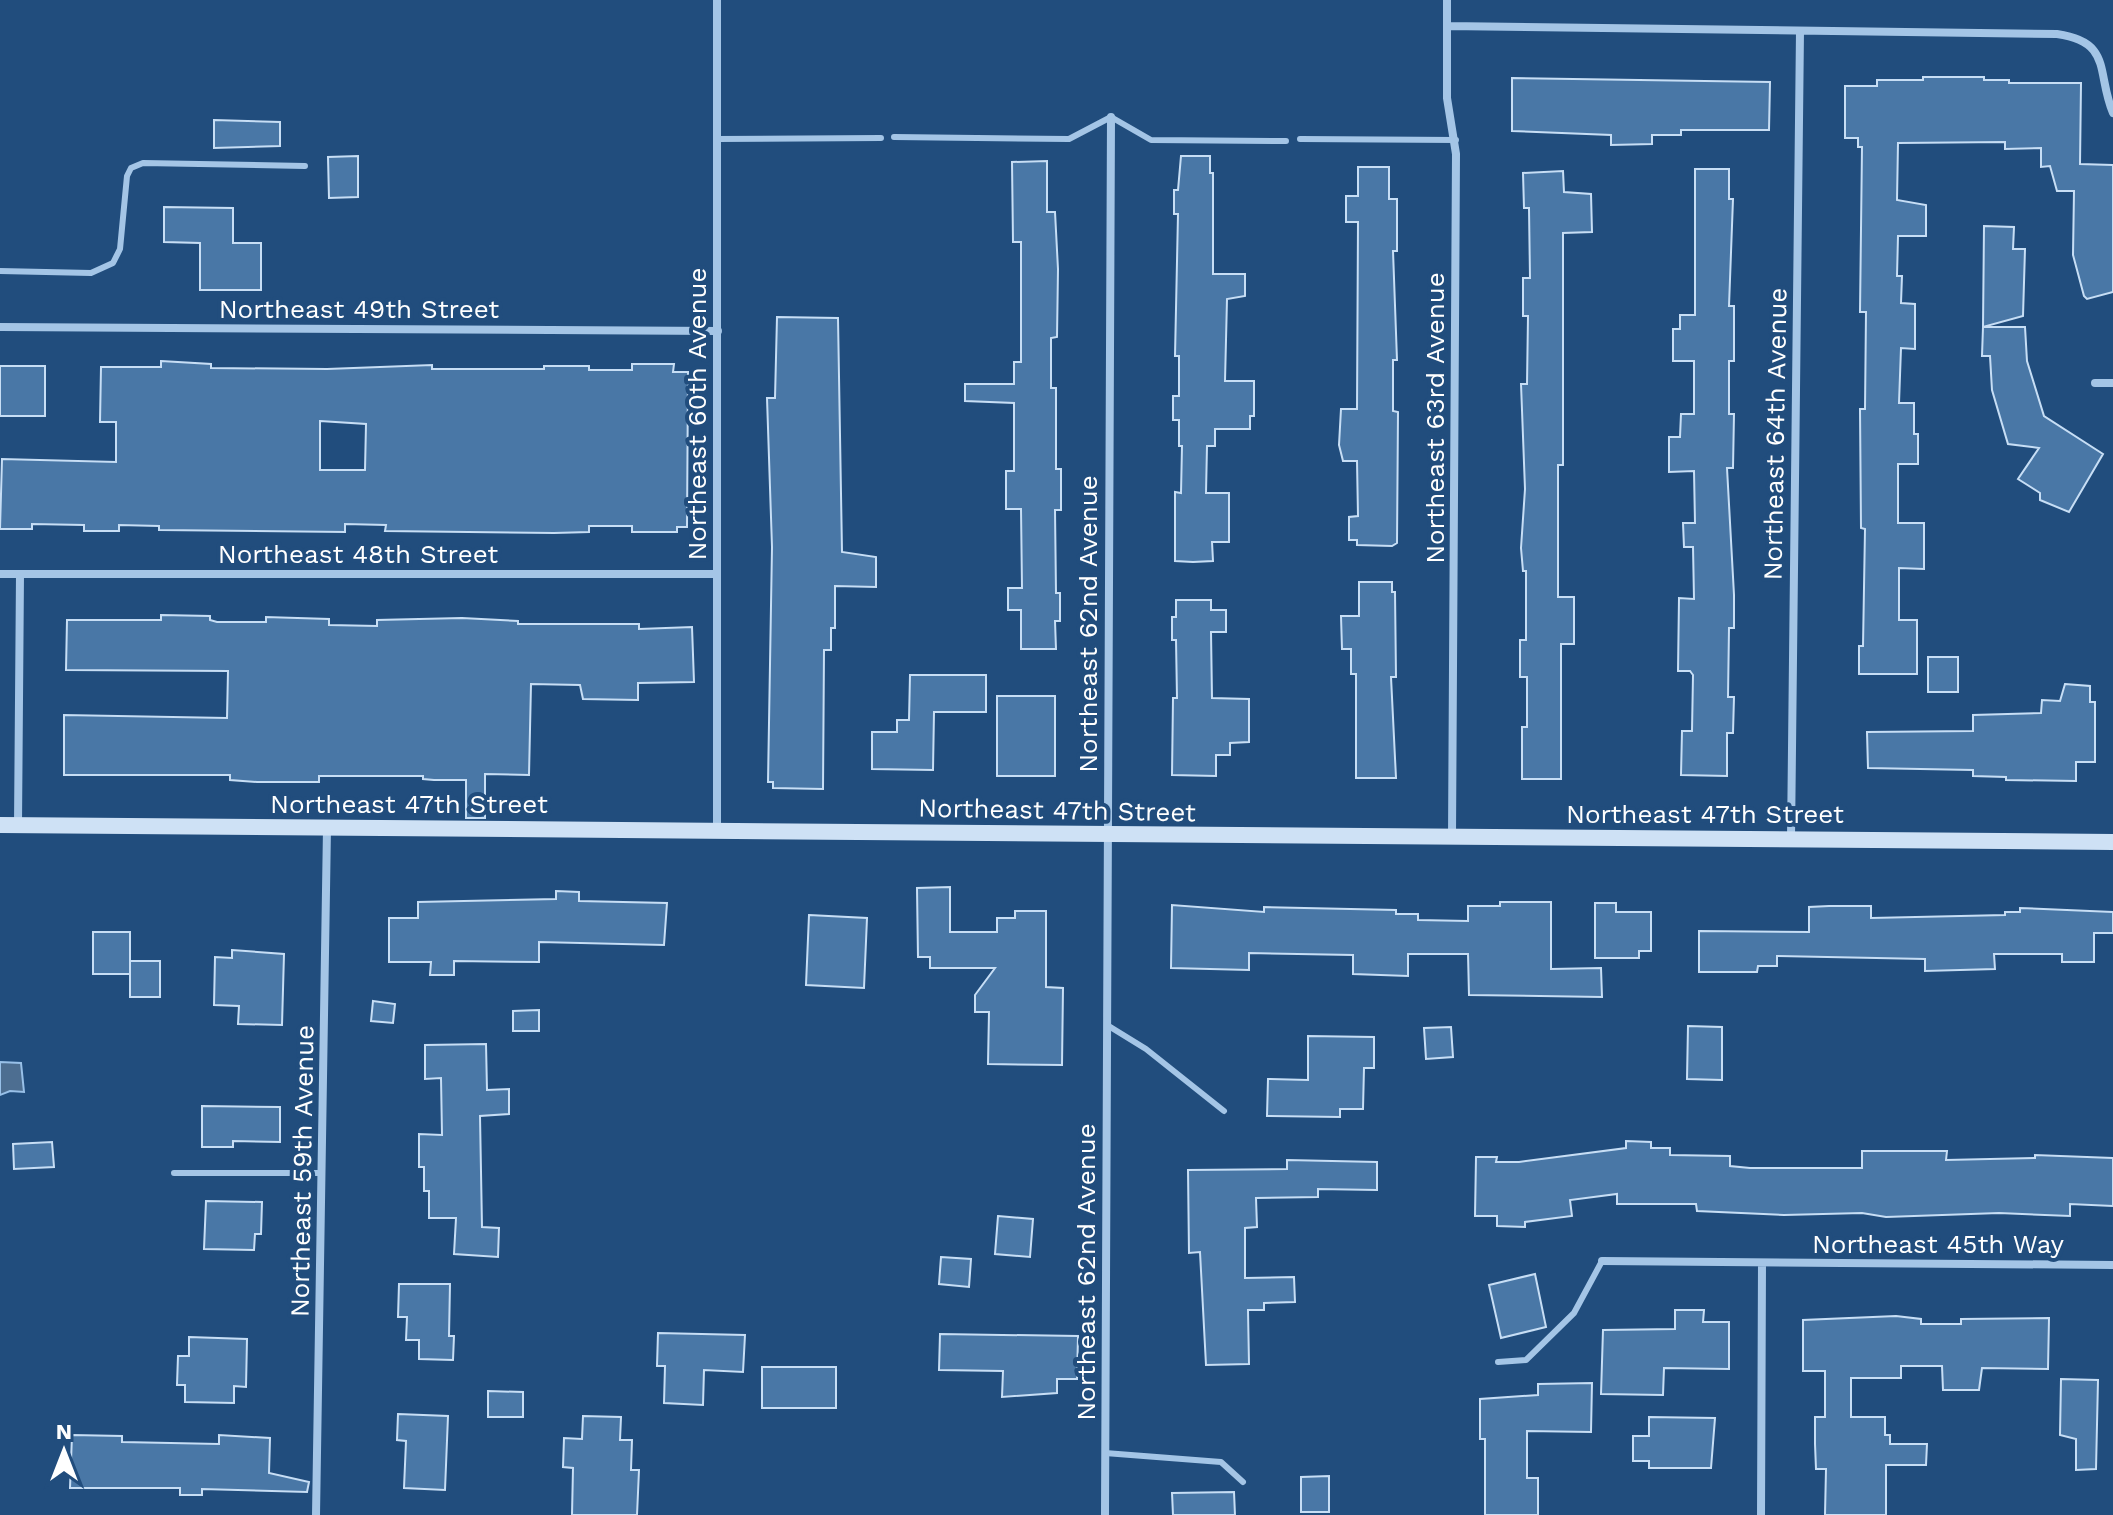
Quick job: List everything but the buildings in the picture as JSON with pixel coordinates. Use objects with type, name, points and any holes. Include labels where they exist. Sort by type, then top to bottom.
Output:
[{"type":"street","name":"Northeast 60th Avenue","points":[[717,0],[717,829]]},
{"type":"street","name":"Northeast 63rd Avenue","points":[[1447,0],[1447,98],[1456,140],[1452,837]]},
{"type":"street","points":[[1447,26],[2075,36],[2097,52],[2113,113]]},
{"type":"street","name":"Northeast 64th Avenue","points":[[1791,838],[1800,31]]},
{"type":"street","name":"Northeast 62nd Avenue","points":[[1105,1515],[1111,117]]},
{"type":"street","name":"Northeast 49th Street","points":[[0,327],[718,331]]},
{"type":"street","points":[[2095,383],[2113,383]]},
{"type":"street","name":"Northeast 48th Street","points":[[0,574],[716,574]]},
{"type":"street","points":[[18,825],[20,574]]},
{"type":"street","name":"Northeast 47th Street","points":[[0,825],[2113,842]]},
{"type":"street","name":"Northeast 59th Avenue","points":[[316,1515],[327,828]]},
{"type":"street","name":"Northeast 45th Way","points":[[1602,1261],[2113,1265]]},
{"type":"street","points":[[1761,1515],[1762,1263]]},
{"type":"lane","points":[[894,137],[1069,139],[1111,117],[1151,140],[1286,141]]},
{"type":"lane","points":[[717,139],[881,138]]},
{"type":"lane","points":[[1300,139],[1456,140]]},
{"type":"lane","points":[[0,271],[91,273],[113,263],[120,249],[127,176],[131,168],[143,163],[305,166]]},
{"type":"lane","points":[[1107,1025],[1146,1049],[1224,1111]]},
{"type":"lane","points":[[174,1173],[322,1173]]},
{"type":"lane","points":[[1498,1362],[1526,1360],[1574,1313],[1602,1261]]},
{"type":"lane","points":[[1105,1453],[1221,1462],[1243,1482]]},
{"type":"water","points":[[0,1062],[21,1063],[24,1092],[10,1091],[0,1095]]}]
